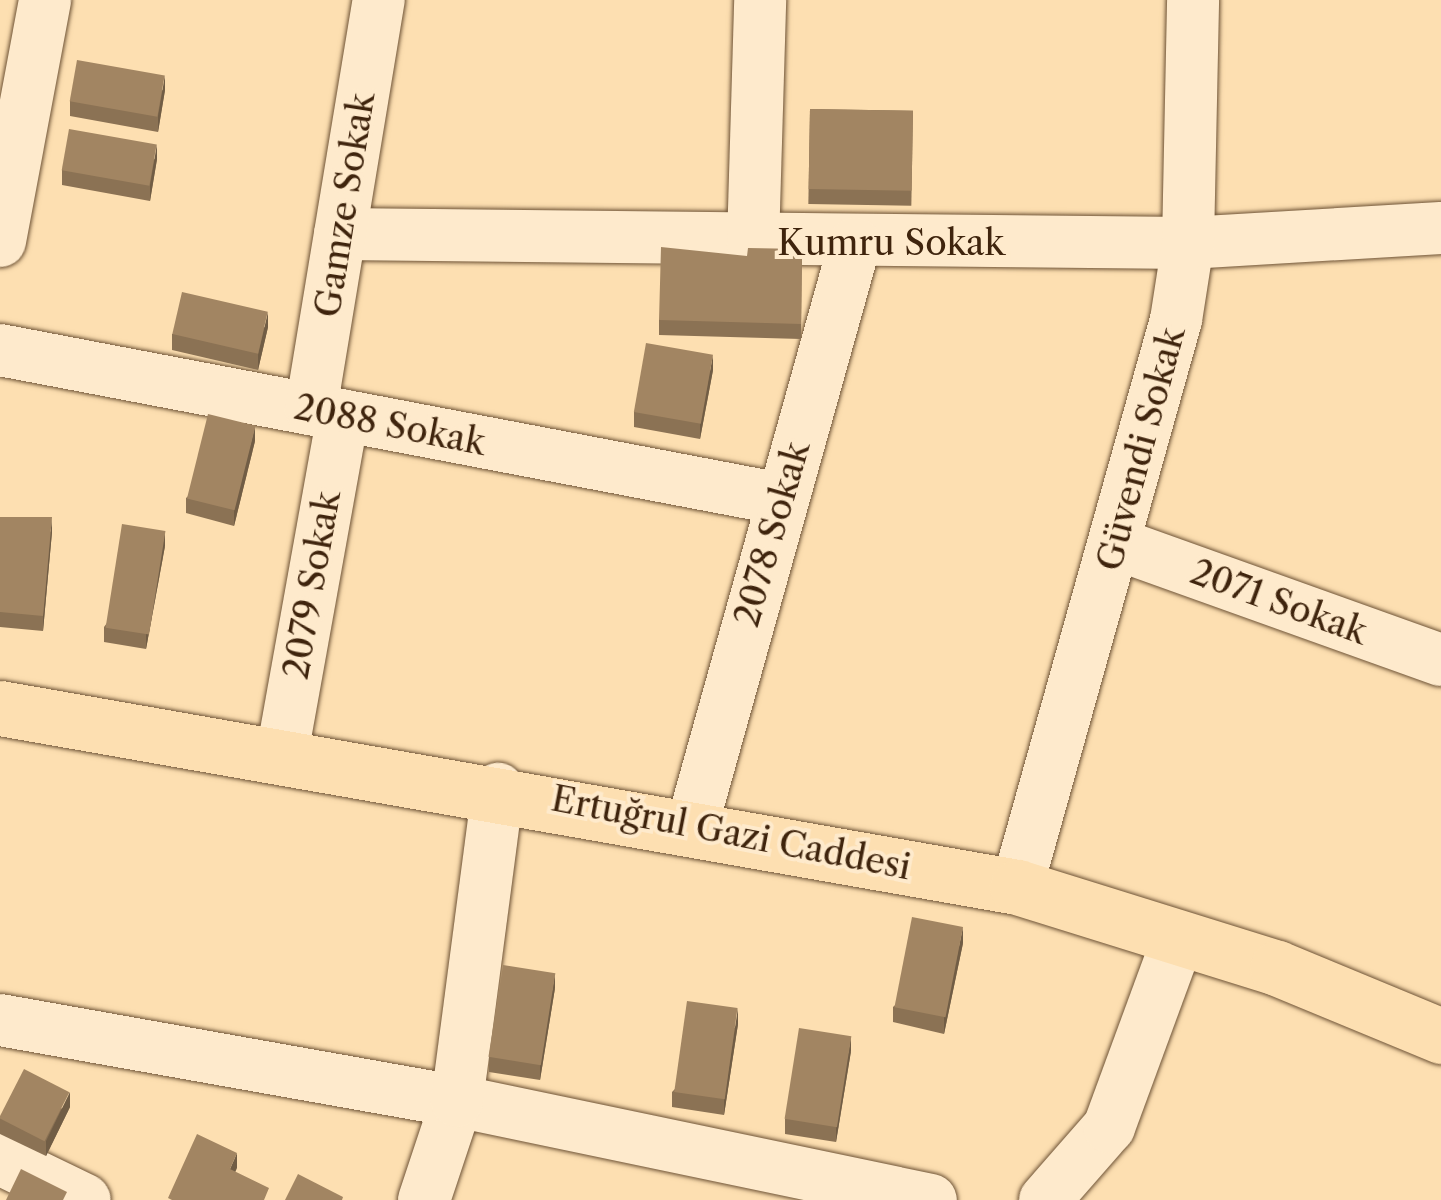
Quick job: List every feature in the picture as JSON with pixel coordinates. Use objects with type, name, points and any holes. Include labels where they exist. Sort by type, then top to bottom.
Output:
[{"type":"main road","name":"Ertuğrul Gazi Caddesi","points":[[0,708],[498,789],[1017,887],[1178,938],[1441,1036]]},
{"type":"street","points":[[0,241],[45,0]]},
{"type":"street","name":"Gamze Sokak","points":[[327,412],[340,234],[379,0]]},
{"type":"street","points":[[753,243],[760,0]]},
{"type":"street","name":"Güvendi Sokak","points":[[1017,887],[1117,544],[1188,243],[1193,0]]},
{"type":"street","name":"Kumru Sokak","points":[[340,234],[753,243],[1188,243],[1441,228]]},
{"type":"street","name":"2078 Sokak","points":[[692,826],[855,242]]},
{"type":"street","name":"2088 Sokak","points":[[0,350],[780,500]]},
{"type":"street","name":"2079 Sokak","points":[[282,754],[327,412]]},
{"type":"street","name":"2071 Sokak","points":[[1117,544],[1441,660]]},
{"type":"street","points":[[424,1200],[457,1101],[498,789]]},
{"type":"street","points":[[1045,1200],[1109,1127],[1178,938]]},
{"type":"street","points":[[0,1020],[457,1101],[931,1200]]},
{"type":"street","points":[[0,1159],[85,1200]]},
{"type":"building","points":[[77,60],[165,75],[157,117],[70,101]]},
{"type":"building","points":[[810,109],[913,111],[912,191],[809,189]]},
{"type":"building","points":[[69,129],[157,144],[149,186],[62,170]]},
{"type":"building","points":[[661,247],[747,256],[748,248],[802,249],[801,324],[659,320]]},
{"type":"building","points":[[182,292],[268,312],[258,354],[172,334]]},
{"type":"building","points":[[646,343],[713,355],[701,424],[634,412]]},
{"type":"building","points":[[208,414],[256,426],[234,510],[187,498]]},
{"type":"building","points":[[0,517],[52,517],[43,616],[0,612]]},
{"type":"building","points":[[122,524],[165,531],[149,635],[106,628]]},
{"type":"building","points":[[912,917],[963,927],[945,1017],[894,1007]]},
{"type":"building","points":[[503,965],[555,973],[541,1065],[488,1057]]},
{"type":"building","points":[[687,1001],[738,1008],[725,1099],[674,1092]]},
{"type":"building","points":[[799,1028],[851,1036],[837,1127],[785,1119]]},
{"type":"building","points":[[24,1069],[69,1092],[44,1141],[0,1118]]},
{"type":"building","points":[[197,1134],[237,1153],[230,1169],[269,1188],[264,1200],[168,1198]]},
{"type":"building","points":[[21,1169],[67,1192],[63,1200],[6,1200]]},
{"type":"building","points":[[298,1174],[343,1197],[342,1200],[285,1200]]}]
